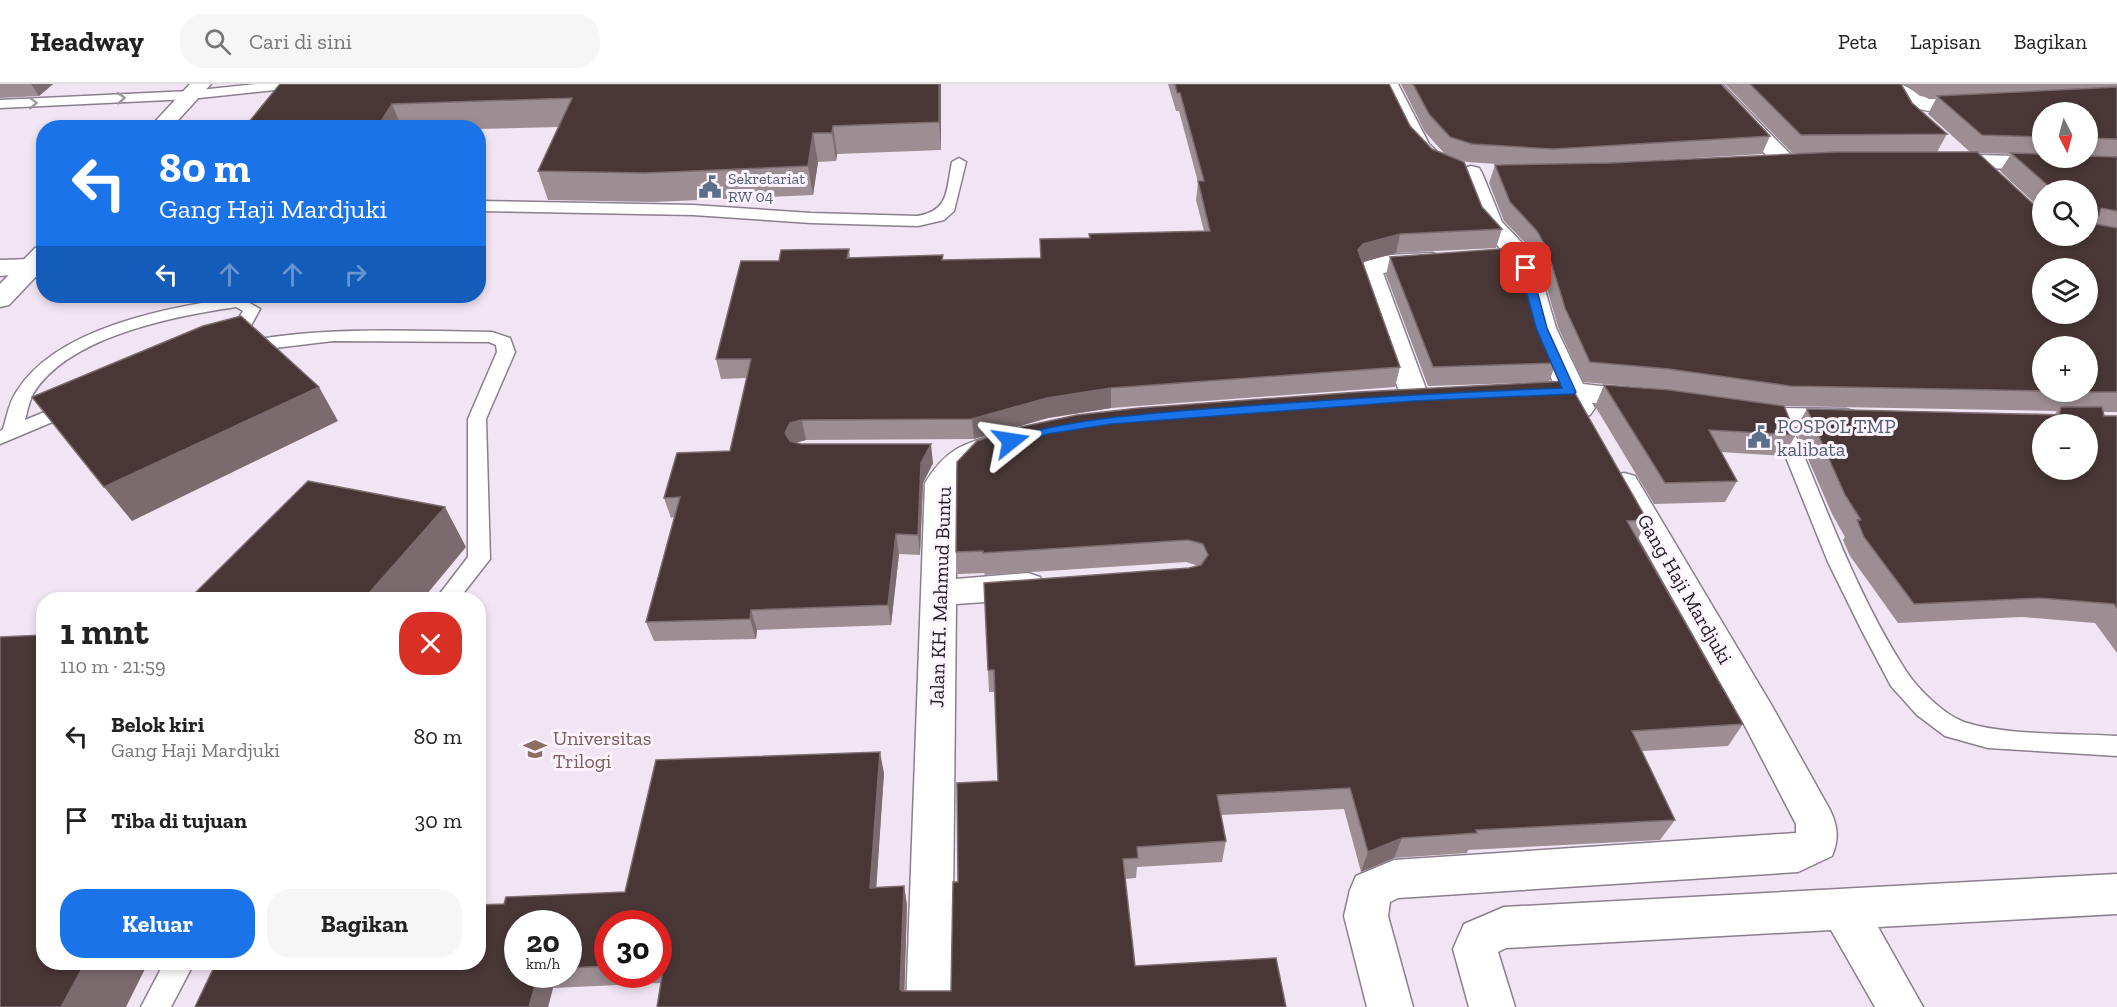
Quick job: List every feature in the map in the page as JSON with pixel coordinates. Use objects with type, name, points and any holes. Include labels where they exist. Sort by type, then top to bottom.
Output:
[{"type":"street","points":[[1388,84],[1420,148],[1430,158],[1445,166],[1482,174],[1491,225],[1520,256],[1542,328],[1570,392],[1594,432]]},
{"type":"street","points":[[1712,84],[1797,162],[1762,164]]},
{"type":"street","points":[[167,120],[196,89]]},
{"type":"street","points":[[1895,90],[1913,103],[1931,106],[2001,103]]},
{"type":"street","points":[[1895,90],[1912,114],[1996,183]]},
{"type":"street","points":[[1920,161],[2117,166]]},
{"type":"street","points":[[1485,257],[1520,256]]},
{"type":"street","points":[[1382,399],[1431,397],[1369,270],[1377,266],[1396,263],[1454,259]]},
{"type":"street","points":[[0,268],[36,260]]},
{"type":"street","points":[[0,299],[36,261]]},
{"type":"street","points":[[1500,395],[1570,392],[1670,401]]},
{"type":"street","points":[[1714,408],[1779,417],[1877,420]]},
{"type":"street","name":"Jalan KH. Mahmud Buntu","points":[[929,1007],[941,483],[950,466],[974,451],[1027,436]]},
{"type":"street","points":[[929,451],[974,451]]},
{"type":"street","name":"Gang Haji Mardjuki","points":[[1390,1007],[1366,916],[1371,890],[1394,879],[1798,853],[1817,843],[1816,823],[1759,717],[1611,463]]},
{"type":"street","points":[[938,592],[1056,585]]},
{"type":"street","points":[[1492,1007],[1474,949],[1479,939],[1504,928],[2117,894]]},
{"type":"street","points":[[1844,910],[1900,1007]]},
{"type":"lane","points":[[0,104],[167,96],[196,89],[295,84]]},
{"type":"lane","points":[[282,101],[295,84]]},
{"type":"lane","points":[[486,206],[693,210],[811,219],[918,221],[939,217],[949,208],[959,162]]},
{"type":"lane","points":[[6,434],[25,392],[46,367],[83,345],[146,320],[230,303]]},
{"type":"lane","points":[[241,303],[252,309],[224,351],[266,341],[339,338],[492,337],[504,342],[506,352],[477,419],[479,558],[452,592]]},
{"type":"lane","points":[[6,434],[89,400]]},
{"type":"lane","points":[[1779,417],[1839,562],[1868,621],[1899,679],[1925,708],[1954,729],[1988,738],[2117,746]]},
{"type":"lane","points":[[155,1007],[176,970]]},
{"type":"building","points":[[280,84],[939,84],[939,122],[833,126],[832,133],[813,133],[808,166],[645,173],[538,171],[572,98],[392,104],[382,120],[251,120]]},
{"type":"building","points":[[1175,84],[1389,84],[1410,126],[1432,149],[1464,162],[1482,207],[1502,229],[1400,234],[1363,244],[1358,250],[1400,367],[1111,388],[1047,398],[972,419],[802,420],[790,423],[785,433],[790,441],[801,444],[931,444],[921,463],[918,535],[896,534],[888,605],[751,610],[750,619],[646,622],[680,497],[664,498],[677,453],[730,451],[751,359],[716,359],[741,261],[779,261],[781,250],[849,249],[847,258],[943,255],[942,260],[1041,258],[1040,239],[1090,238],[1089,234],[1210,231],[1198,181],[1204,181],[1180,93],[1177,93]]},
{"type":"building","points":[[1413,84],[1721,84],[1770,136],[1553,149],[1472,144],[1450,137],[1429,114]]},
{"type":"building","points":[[1750,84],[1901,84],[1912,103],[1947,134],[1801,135]]},
{"type":"building","points":[[2117,87],[2117,139],[2098,138],[2098,102],[2032,102],[2032,137],[1982,135],[1937,96]]},
{"type":"building","points":[[1836,152],[1977,152],[2032,203],[2032,246],[2098,246],[2098,224],[2117,228],[2117,392],[2098,392],[2098,336],[2032,336],[2032,391],[1790,386],[1669,369],[1590,362],[1565,308],[1547,249],[1537,231],[1510,202],[1495,165],[1609,163]]},
{"type":"building","points":[[2011,153],[2032,154],[2032,168],[2098,168],[2098,156],[2117,157],[2117,211],[2101,208],[2098,215],[2098,180],[2042,180]]},
{"type":"building","points":[[1514,248],[1532,310],[1556,363],[1433,367],[1390,257]]},
{"type":"building","points":[[241,316],[319,387],[104,487],[32,397],[203,326]]},
{"type":"building","points":[[1568,381],[1647,520],[1627,521],[1743,724],[1632,731],[1675,820],[1476,830],[1477,833],[1402,838],[1368,852],[1350,788],[1217,795],[1226,841],[1137,847],[1138,858],[1123,859],[1135,966],[1276,958],[1286,1007],[657,1007],[660,988],[672,988],[672,910],[594,910],[594,967],[582,967],[582,910],[504,910],[504,988],[534,988],[529,1007],[195,1007],[213,970],[486,970],[486,905],[504,904],[506,897],[625,892],[656,760],[880,752],[870,888],[904,886],[900,989],[902,991],[951,991],[953,882],[958,882],[957,783],[998,781],[994,670],[988,670],[984,583],[1189,568],[1201,565],[1208,555],[1203,544],[1188,540],[983,553],[983,551],[956,552],[957,462],[977,441],[1016,428],[1077,415],[1139,408],[1359,392]]},
{"type":"building","points":[[1604,385],[1670,390],[1784,406],[1796,435],[1709,430],[1737,481],[1665,483]]},
{"type":"building","points":[[2061,407],[2102,407],[2104,416],[2117,416],[2117,608],[2114,604],[2040,598],[1914,604],[1864,537],[1857,520],[1861,520],[1845,495],[1807,409],[2032,414],[2032,480],[2098,480],[2098,414],[2059,414]]},
{"type":"building","points":[[308,481],[445,507],[370,592],[196,592]]},
{"type":"building","points":[[36,635],[36,970],[81,970],[61,1007],[0,1007],[0,637]]},
{"type":"place","name":"Sekretariat RW 04","points":[[710,187]]},
{"type":"place","name":"POSPOL TMP kalibata","points":[[1759,437]]},
{"type":"place","name":"Universitas Trilogi","points":[[535,749]]},
{"type":"route","points":[[1011,441],[1048,430],[1111,420],[1415,397],[1570,392],[1542,328],[1526,268]]}]
